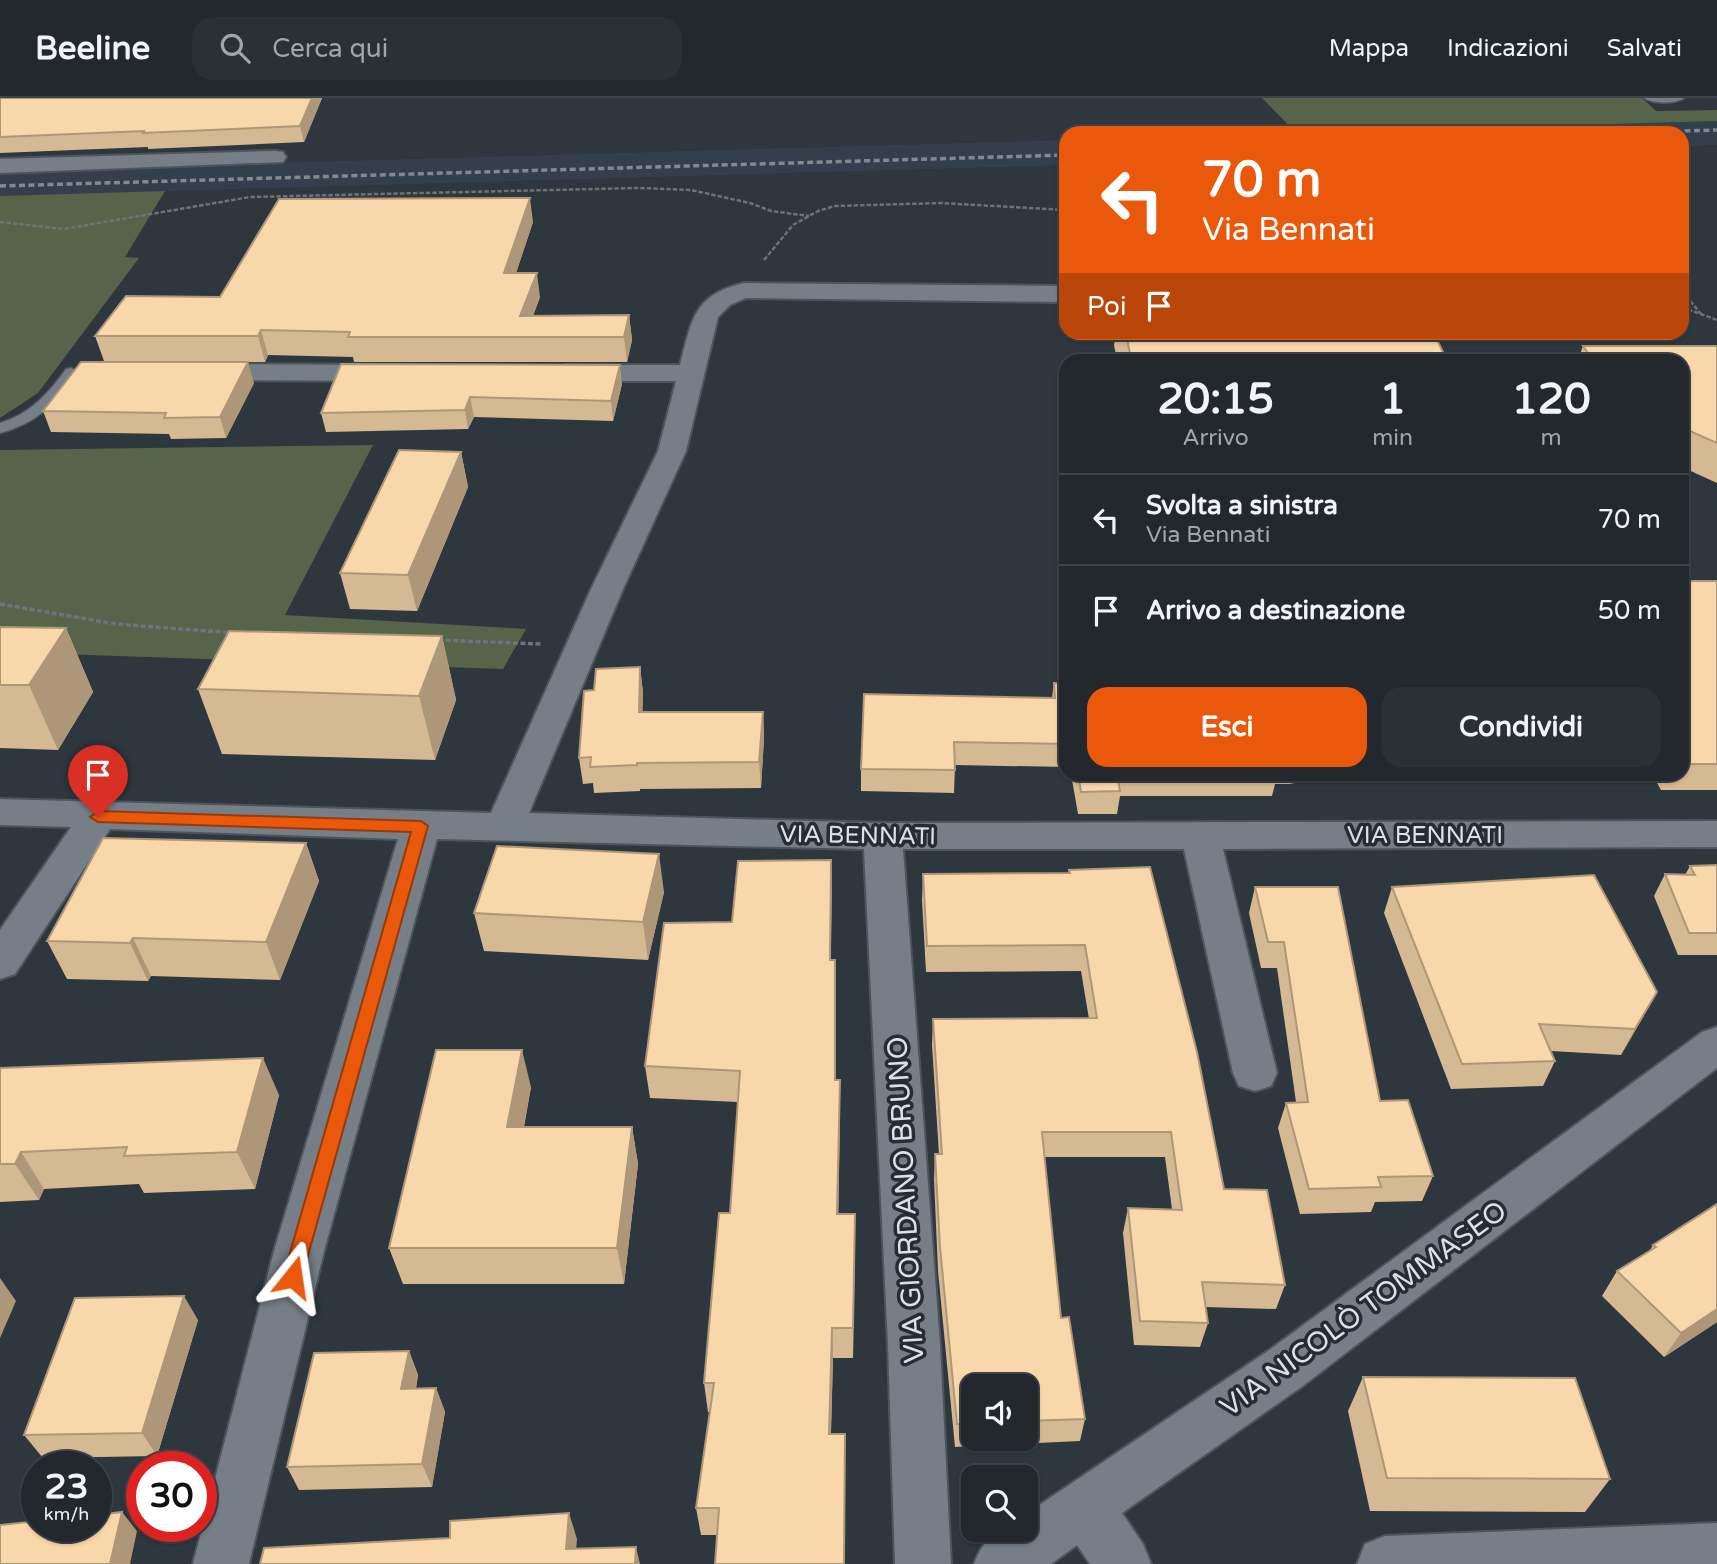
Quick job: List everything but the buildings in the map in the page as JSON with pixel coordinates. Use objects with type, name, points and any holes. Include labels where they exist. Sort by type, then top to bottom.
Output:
[{"type":"street","points":[[0,166],[275,157]]},
{"type":"street","points":[[504,825],[584,647],[607,589],[672,451],[705,317],[713,304],[722,297],[744,290],[1059,293]]},
{"type":"street","points":[[71,372],[99,372]]},
{"type":"street","points":[[181,372],[415,373]]},
{"type":"street","points":[[540,373],[691,373]]},
{"type":"street","name":"VIA BENNATI","points":[[0,812],[421,826],[504,825],[883,836],[1717,834]]},
{"type":"street","points":[[0,963],[98,817]]},
{"type":"street","points":[[221,1564],[299,1251],[421,826]]},
{"type":"street","points":[[1200,835],[1255,1073]]},
{"type":"street","name":"VIA GIORDANO BRUNO","points":[[883,836],[914,1345],[923,1564]]},
{"type":"street","name":"VIA NICOLÒ TOMMASEO","points":[[1002,1564],[1286,1368],[1717,1044]]},
{"type":"street","points":[[1085,1507],[1123,1564]]},
{"type":"street","points":[[1385,1564],[1717,1551]]},
{"type":"lane","points":[[1650,98],[1679,98]]},
{"type":"lane","points":[[0,428],[16,425],[56,396],[71,372]]},
{"type":"path","points":[[0,222],[64,229],[250,197],[637,188],[691,190],[771,211],[809,216]]},
{"type":"path","points":[[744,290],[778,236],[821,209],[930,202],[1059,210]]},
{"type":"path","points":[[1689,297],[1701,314]]},
{"type":"path","points":[[1689,310],[1717,320]]},
{"type":"path","points":[[0,604],[63,618],[169,631],[237,634]]},
{"type":"path","points":[[428,640],[584,647]]},
{"type":"shaded area","points":[[1717,121],[1717,145],[1689,146],[1689,126],[1548,126]]},
{"type":"shaded area","points":[[1059,140],[1059,165],[0,196],[0,171]]},
{"type":"green space","points":[[1262,98],[1642,98],[1656,111],[1717,110],[1717,121],[1542,126],[1289,126]]},
{"type":"green space","points":[[165,191],[125,257],[139,258],[38,393],[0,418],[0,196]]},
{"type":"green space","points":[[373,445],[285,615],[526,629],[503,669],[0,652],[0,450]]},
{"type":"railway","points":[[1689,131],[1717,130]]},
{"type":"railway","points":[[0,186],[1059,155]]},
{"type":"route","points":[[98,817],[421,826],[293,1277]]}]
